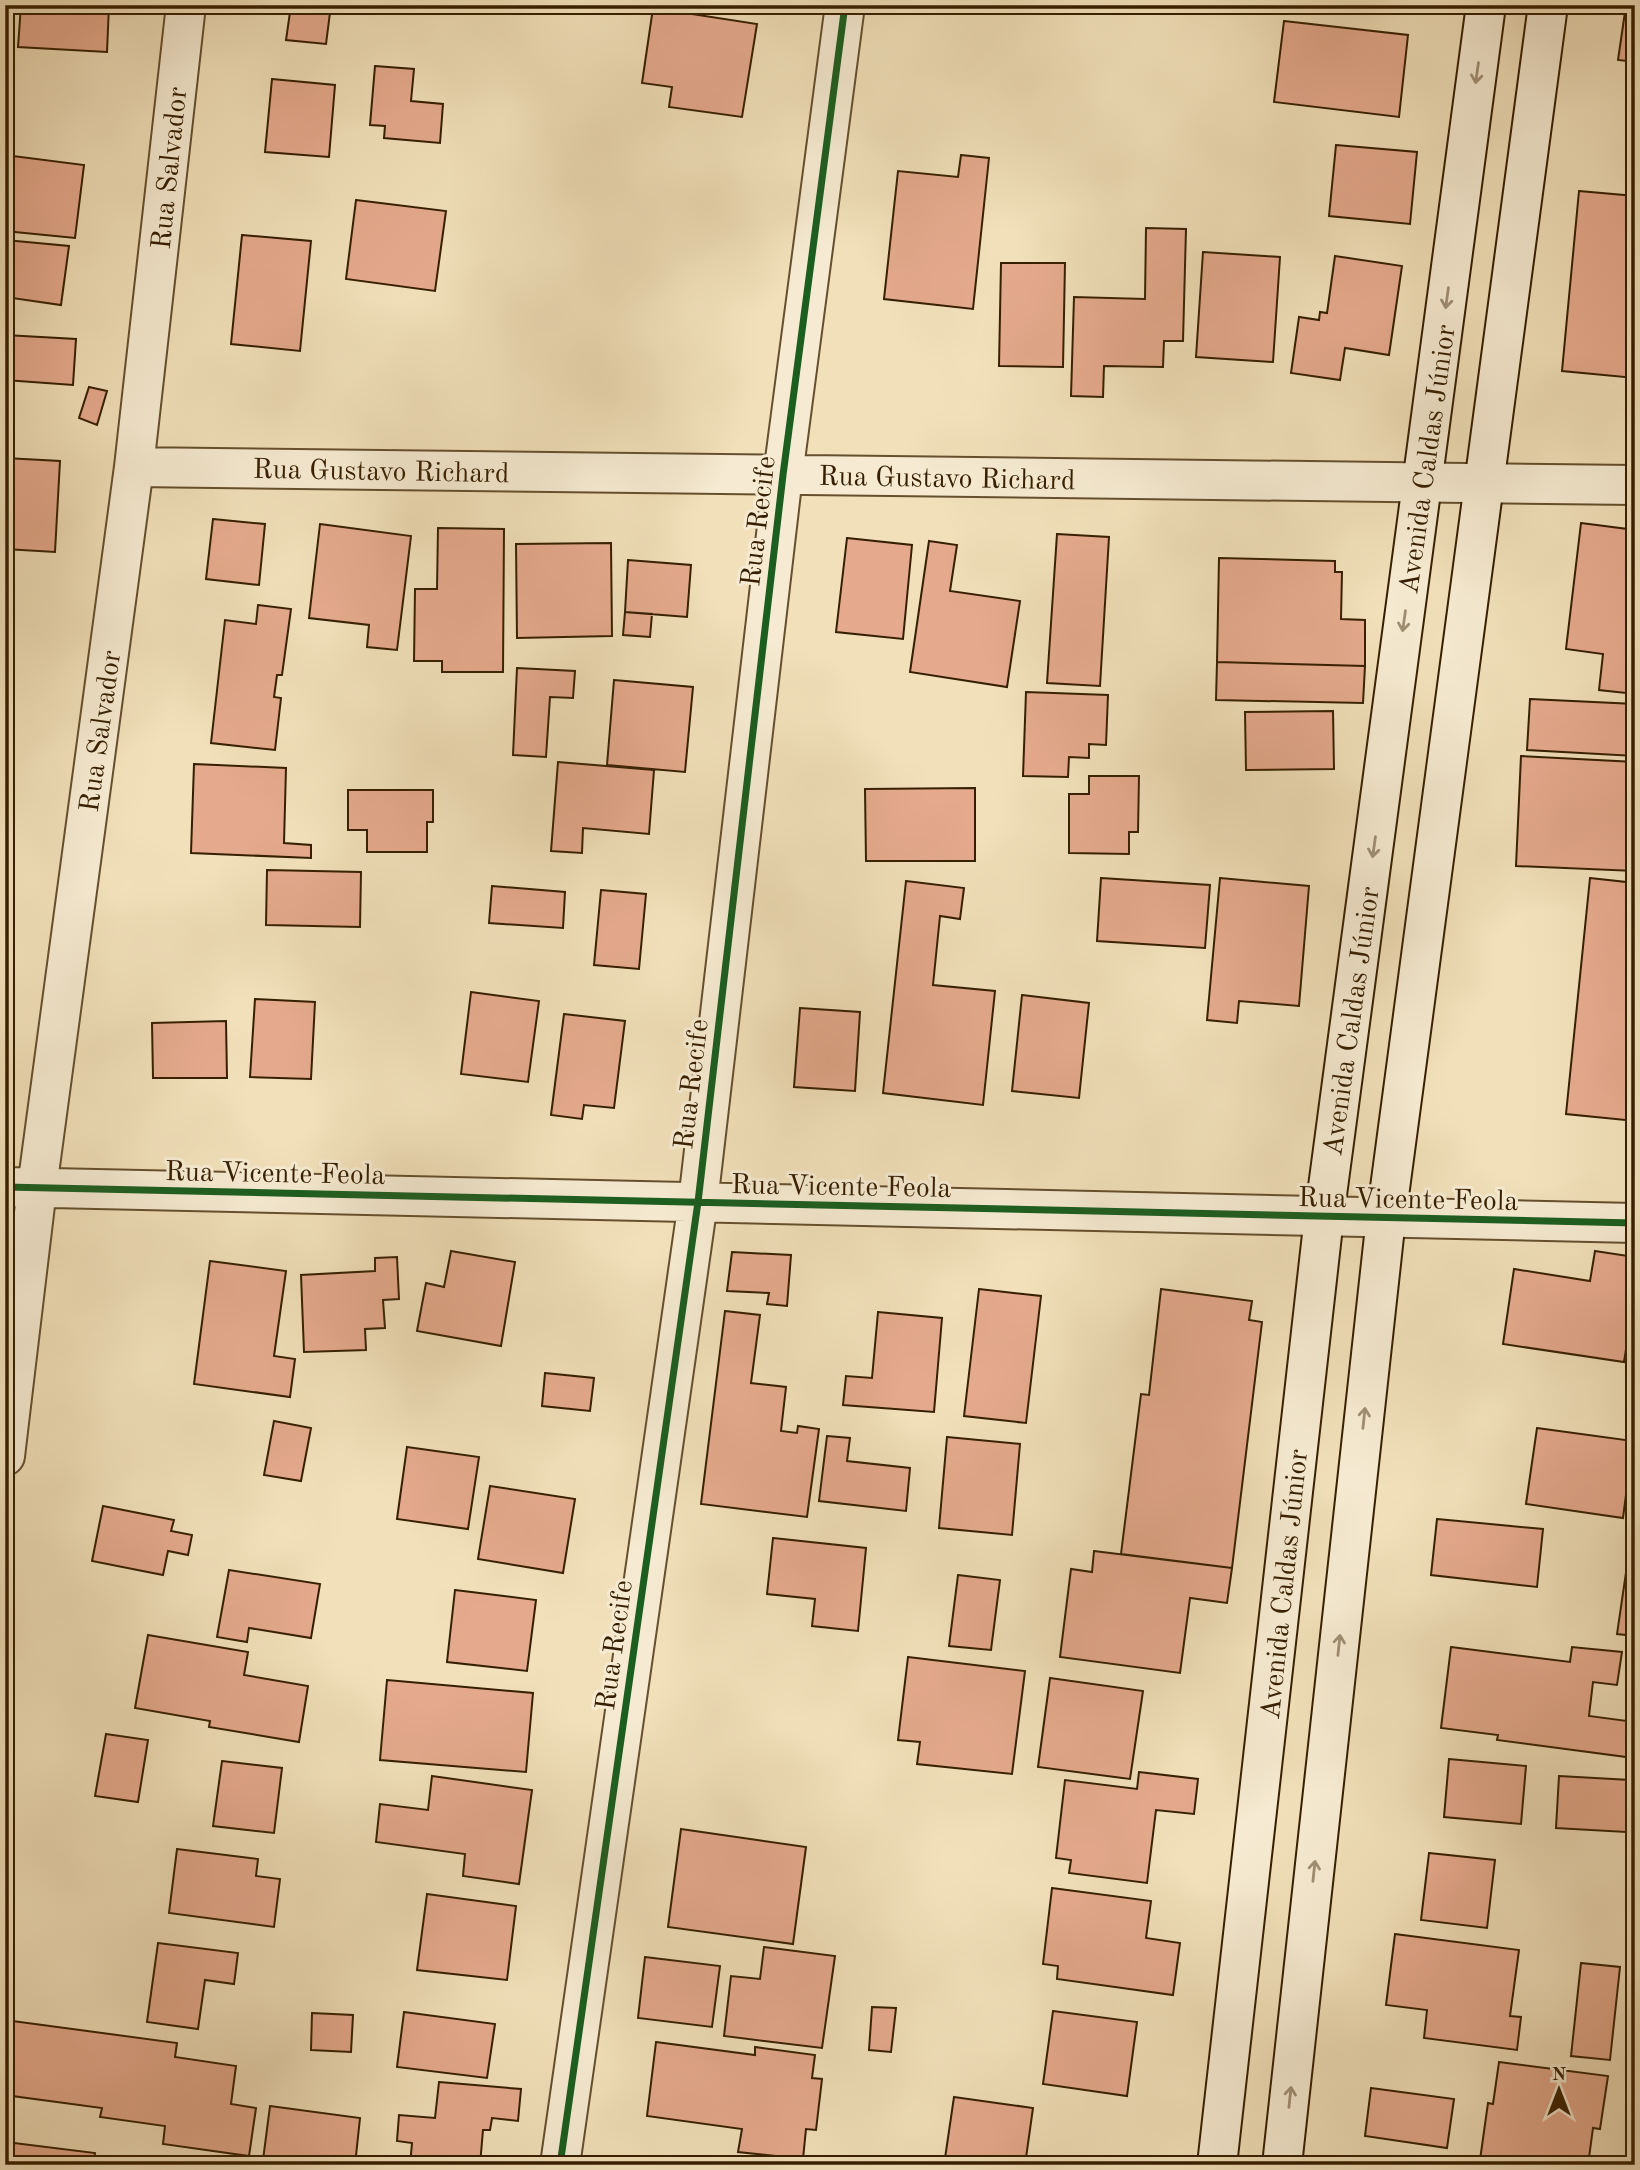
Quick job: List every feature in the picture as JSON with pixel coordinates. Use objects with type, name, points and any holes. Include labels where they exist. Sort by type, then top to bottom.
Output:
[{"type":"street","name":"Rua Salvador","points":[[5,1456],[21,1187],[134,467],[186,5]]},
{"type":"street","name":"Rua Recife","points":[[560,2165],[698,1202],[783,475],[845,5]]},
{"type":"street","name":"Avenida Caldas Júnior","points":[[1217,2165],[1324,1217],[1486,5]]},
{"type":"street","points":[[1282,2165],[1386,1218],[1548,5]]},
{"type":"street","name":"Rua Gustavo Richard","points":[[134,467],[1635,485]]},
{"type":"street","name":"Rua Vicente Feola","points":[[21,1187],[1635,1223]]},
{"type":"building","points":[[21,5],[109,5],[107,52],[18,47]]},
{"type":"building","points":[[291,5],[331,5],[326,44],[286,40]]},
{"type":"building","points":[[1361,5],[1412,5],[1411,11]]},
{"type":"building","points":[[1626,5],[1635,5],[1635,62],[1618,60]]},
{"type":"building","points":[[653,8],[757,24],[742,117],[669,107],[672,87],[642,83]]},
{"type":"building","points":[[1284,21],[1408,35],[1399,117],[1274,102]]},
{"type":"building","points":[[375,66],[414,69],[411,101],[443,104],[440,143],[384,138],[385,126],[370,125]]},
{"type":"building","points":[[272,79],[335,85],[329,157],[265,152]]},
{"type":"building","points":[[1336,145],[1417,152],[1410,224],[1329,216]]},
{"type":"building","points":[[5,155],[84,165],[75,238],[5,231]]},
{"type":"building","points":[[961,155],[989,158],[973,309],[884,299],[898,171],[958,177]]},
{"type":"building","points":[[1579,191],[1635,196],[1635,378],[1562,371]]},
{"type":"building","points":[[356,200],[446,211],[435,291],[346,279]]},
{"type":"building","points":[[1146,228],[1186,229],[1183,341],[1164,341],[1163,367],[1104,366],[1103,397],[1071,396],[1074,297],[1145,299]]},
{"type":"building","points":[[242,235],[311,241],[300,351],[231,344]]},
{"type":"building","points":[[5,240],[69,246],[61,305],[5,297]]},
{"type":"building","points":[[1203,252],[1280,257],[1273,362],[1196,357]]},
{"type":"building","points":[[1335,256],[1402,266],[1389,355],[1345,348],[1340,380],[1291,373],[1299,317],[1319,320],[1320,312],[1327,313]]},
{"type":"building","points":[[1001,263],[1065,263],[1063,367],[999,366]]},
{"type":"building","points":[[5,335],[76,339],[73,385],[5,380]]},
{"type":"building","points":[[89,387],[107,391],[97,425],[79,418]]},
{"type":"building","points":[[5,458],[60,461],[55,552],[5,549]]},
{"type":"building","points":[[213,519],[265,524],[259,585],[206,579]]},
{"type":"building","points":[[1581,523],[1635,530],[1635,694],[1599,690],[1603,654],[1566,649]]},
{"type":"building","points":[[320,524],[411,536],[397,650],[367,647],[369,625],[309,618]]},
{"type":"building","points":[[438,528],[504,529],[503,672],[442,672],[442,661],[414,661],[415,589],[437,589]]},
{"type":"building","points":[[1057,534],[1109,537],[1100,686],[1047,683]]},
{"type":"building","points":[[847,538],[912,545],[903,639],[836,632]]},
{"type":"building","points":[[929,541],[957,545],[950,591],[1020,601],[1007,687],[910,672]]},
{"type":"building","points":[[611,543],[612,636],[517,638],[516,544]]},
{"type":"building","points":[[1219,558],[1335,561],[1335,572],[1342,572],[1341,619],[1365,620],[1365,666],[1217,662]]},
{"type":"building","points":[[628,560],[691,565],[687,617],[625,612]]},
{"type":"building","points":[[258,605],[291,609],[282,675],[277,675],[274,697],[281,698],[275,750],[211,743],[225,620],[256,624]]},
{"type":"building","points":[[625,612],[652,614],[650,637],[623,635]]},
{"type":"building","points":[[1217,662],[1365,666],[1363,703],[1216,700]]},
{"type":"building","points":[[517,668],[575,671],[573,698],[550,697],[546,757],[513,755]]},
{"type":"building","points":[[614,680],[693,687],[685,772],[607,765]]},
{"type":"building","points":[[1026,692],[1108,695],[1106,745],[1089,744],[1089,758],[1069,757],[1068,777],[1023,776]]},
{"type":"building","points":[[1530,699],[1635,704],[1635,756],[1527,750]]},
{"type":"building","points":[[1333,711],[1334,769],[1246,770],[1245,712]]},
{"type":"building","points":[[1521,756],[1635,762],[1635,871],[1516,866]]},
{"type":"building","points":[[558,762],[654,770],[649,834],[583,828],[582,853],[551,851]]},
{"type":"building","points":[[194,764],[286,768],[284,843],[311,845],[311,858],[191,853]]},
{"type":"building","points":[[1089,776],[1139,776],[1138,832],[1129,832],[1129,854],[1069,853],[1069,794],[1089,794]]},
{"type":"building","points":[[975,788],[975,861],[866,861],[865,789]]},
{"type":"building","points":[[348,790],[433,790],[433,822],[427,822],[427,852],[367,852],[367,830],[348,830]]},
{"type":"building","points":[[267,870],[361,872],[360,927],[266,925]]},
{"type":"building","points":[[1101,878],[1210,885],[1205,948],[1097,941]]},
{"type":"building","points":[[1220,878],[1309,886],[1299,1006],[1239,1001],[1237,1023],[1207,1020]]},
{"type":"building","points":[[1590,878],[1635,883],[1635,1121],[1566,1114]]},
{"type":"building","points":[[906,881],[964,888],[960,919],[940,916],[933,985],[995,991],[983,1105],[883,1093]]},
{"type":"building","points":[[492,886],[565,892],[563,928],[489,923]]},
{"type":"building","points":[[601,890],[646,894],[639,969],[594,965]]},
{"type":"building","points":[[471,992],[539,1001],[528,1082],[461,1074]]},
{"type":"building","points":[[1022,995],[1089,1003],[1079,1098],[1012,1091]]},
{"type":"building","points":[[255,999],[315,1002],[311,1079],[250,1077]]},
{"type":"building","points":[[800,1008],[860,1012],[855,1091],[794,1087]]},
{"type":"building","points":[[564,1014],[625,1021],[614,1108],[584,1105],[582,1119],[551,1115]]},
{"type":"building","points":[[226,1021],[227,1078],[153,1078],[152,1023]]},
{"type":"building","points":[[451,1251],[515,1262],[501,1346],[417,1331],[426,1283],[444,1287]]},
{"type":"building","points":[[1595,1251],[1635,1257],[1635,1305],[1624,1362],[1503,1344],[1514,1269],[1590,1281]]},
{"type":"building","points":[[732,1252],[791,1255],[787,1306],[767,1304],[769,1293],[727,1291]]},
{"type":"building","points":[[397,1257],[399,1299],[383,1300],[385,1328],[365,1329],[366,1350],[304,1352],[301,1275],[375,1271],[375,1258]]},
{"type":"building","points":[[210,1261],[286,1271],[274,1356],[295,1359],[290,1397],[194,1384]]},
{"type":"building","points":[[979,1289],[1041,1296],[1026,1423],[964,1416]]},
{"type":"building","points":[[1161,1289],[1252,1301],[1249,1320],[1262,1322],[1232,1568],[1121,1554],[1141,1394],[1149,1395]]},
{"type":"building","points":[[725,1311],[760,1315],[751,1383],[786,1387],[781,1431],[797,1433],[798,1426],[819,1429],[807,1517],[701,1504]]},
{"type":"building","points":[[878,1312],[942,1318],[934,1412],[843,1405],[846,1376],[872,1378]]},
{"type":"building","points":[[545,1373],[594,1378],[590,1411],[542,1406]]},
{"type":"building","points":[[274,1421],[311,1428],[301,1481],[264,1475]]},
{"type":"building","points":[[1537,1428],[1633,1441],[1623,1518],[1526,1504]]},
{"type":"building","points":[[827,1436],[850,1438],[847,1461],[910,1468],[906,1511],[819,1501]]},
{"type":"building","points":[[947,1437],[1020,1444],[1012,1535],[939,1528]]},
{"type":"building","points":[[407,1447],[479,1457],[468,1529],[397,1519]]},
{"type":"building","points":[[490,1486],[575,1499],[563,1573],[478,1559]]},
{"type":"building","points":[[103,1506],[174,1520],[171,1531],[192,1535],[188,1555],[168,1551],[163,1575],[92,1561]]},
{"type":"building","points":[[1437,1519],[1543,1529],[1537,1587],[1431,1575]]},
{"type":"building","points":[[773,1538],[866,1548],[858,1631],[812,1626],[815,1599],[767,1594]]},
{"type":"building","points":[[1094,1551],[1232,1568],[1227,1603],[1190,1598],[1180,1673],[1060,1657],[1071,1569],[1092,1572]]},
{"type":"building","points":[[1629,1552],[1635,1553],[1635,1636],[1617,1634]]},
{"type":"building","points":[[229,1570],[320,1584],[311,1638],[249,1628],[247,1642],[217,1637]]},
{"type":"building","points":[[958,1575],[1000,1580],[991,1650],[949,1646]]},
{"type":"building","points":[[455,1590],[536,1600],[527,1671],[447,1662]]},
{"type":"building","points":[[148,1635],[248,1652],[244,1675],[308,1686],[299,1742],[209,1727],[210,1721],[135,1708]]},
{"type":"building","points":[[1451,1647],[1570,1662],[1572,1647],[1622,1652],[1617,1685],[1593,1682],[1589,1716],[1635,1722],[1634,1758],[1497,1740],[1498,1735],[1441,1728]]},
{"type":"building","points":[[908,1657],[1025,1671],[1012,1774],[917,1764],[920,1742],[898,1740]]},
{"type":"building","points":[[1050,1678],[1143,1691],[1130,1779],[1038,1767]]},
{"type":"building","points":[[387,1680],[533,1693],[526,1772],[380,1760]]},
{"type":"building","points":[[106,1734],[148,1740],[138,1802],[95,1796]]},
{"type":"building","points":[[1449,1759],[1526,1766],[1521,1824],[1444,1817]]},
{"type":"building","points":[[222,1761],[282,1768],[274,1833],[213,1826]]},
{"type":"building","points":[[1139,1772],[1198,1779],[1194,1814],[1156,1810],[1147,1883],[1069,1873],[1071,1860],[1056,1858],[1065,1780],[1137,1789]]},
{"type":"building","points":[[432,1776],[532,1790],[519,1884],[463,1876],[465,1854],[376,1842],[380,1804],[428,1810]]},
{"type":"building","points":[[1559,1776],[1630,1780],[1626,1832],[1556,1828]]},
{"type":"building","points":[[681,1829],[806,1847],[793,1944],[668,1927]]},
{"type":"building","points":[[177,1849],[258,1859],[256,1876],[280,1879],[274,1927],[169,1913]]},
{"type":"building","points":[[1429,1853],[1495,1860],[1487,1928],[1421,1920]]},
{"type":"building","points":[[1052,1888],[1151,1901],[1146,1938],[1180,1943],[1173,1995],[1057,1979],[1058,1966],[1043,1964]]},
{"type":"building","points":[[427,1894],[516,1906],[507,1980],[417,1970]]},
{"type":"building","points":[[1395,1934],[1519,1950],[1510,2016],[1521,2017],[1517,2050],[1424,2038],[1427,2010],[1386,2005]]},
{"type":"building","points":[[158,1943],[238,1953],[234,1984],[205,1980],[198,2029],[147,2022]]},
{"type":"building","points":[[764,1947],[835,1956],[822,2048],[724,2036],[731,1976],[760,1979]]},
{"type":"building","points":[[645,1957],[720,1966],[712,2027],[638,2018]]},
{"type":"building","points":[[1581,1963],[1620,1967],[1610,2060],[1571,2056]]},
{"type":"building","points":[[872,2007],[896,2008],[891,2052],[869,2050]]},
{"type":"building","points":[[1053,2011],[1137,2022],[1127,2096],[1043,2084]]},
{"type":"building","points":[[404,2012],[495,2024],[487,2078],[397,2067]]},
{"type":"building","points":[[312,2013],[353,2015],[351,2052],[311,2050]]},
{"type":"building","points":[[5,2020],[177,2043],[175,2057],[236,2066],[231,2104],[256,2108],[249,2156],[163,2144],[165,2126],[100,2117],[102,2108],[5,2095]]},
{"type":"building","points":[[656,2042],[755,2055],[755,2047],[815,2055],[812,2078],[822,2079],[816,2130],[806,2129],[803,2159],[738,2152],[742,2129],[647,2116]]},
{"type":"building","points":[[1499,2062],[1608,2076],[1600,2129],[1593,2128],[1588,2165],[1515,2165],[1480,2160],[1488,2103],[1493,2104]]},
{"type":"building","points":[[439,2082],[521,2089],[518,2121],[492,2118],[490,2130],[483,2130],[480,2165],[410,2165],[412,2143],[397,2141],[399,2115],[435,2118]]},
{"type":"building","points":[[1371,2088],[1454,2099],[1447,2148],[1365,2136]]},
{"type":"building","points":[[954,2097],[1033,2108],[1025,2165],[944,2165]]},
{"type":"building","points":[[270,2106],[360,2118],[355,2165],[297,2165],[263,2160]]},
{"type":"building","points":[[14,2143],[95,2153],[93,2165],[5,2165],[5,2153],[12,2155]]},
{"type":"building","points":[[641,2159],[690,2165],[640,2165]]},
{"type":"cycle path","points":[[560,2165],[698,1202],[783,475],[845,5]]},
{"type":"cycle path","points":[[5,1187],[1635,1223]]}]
